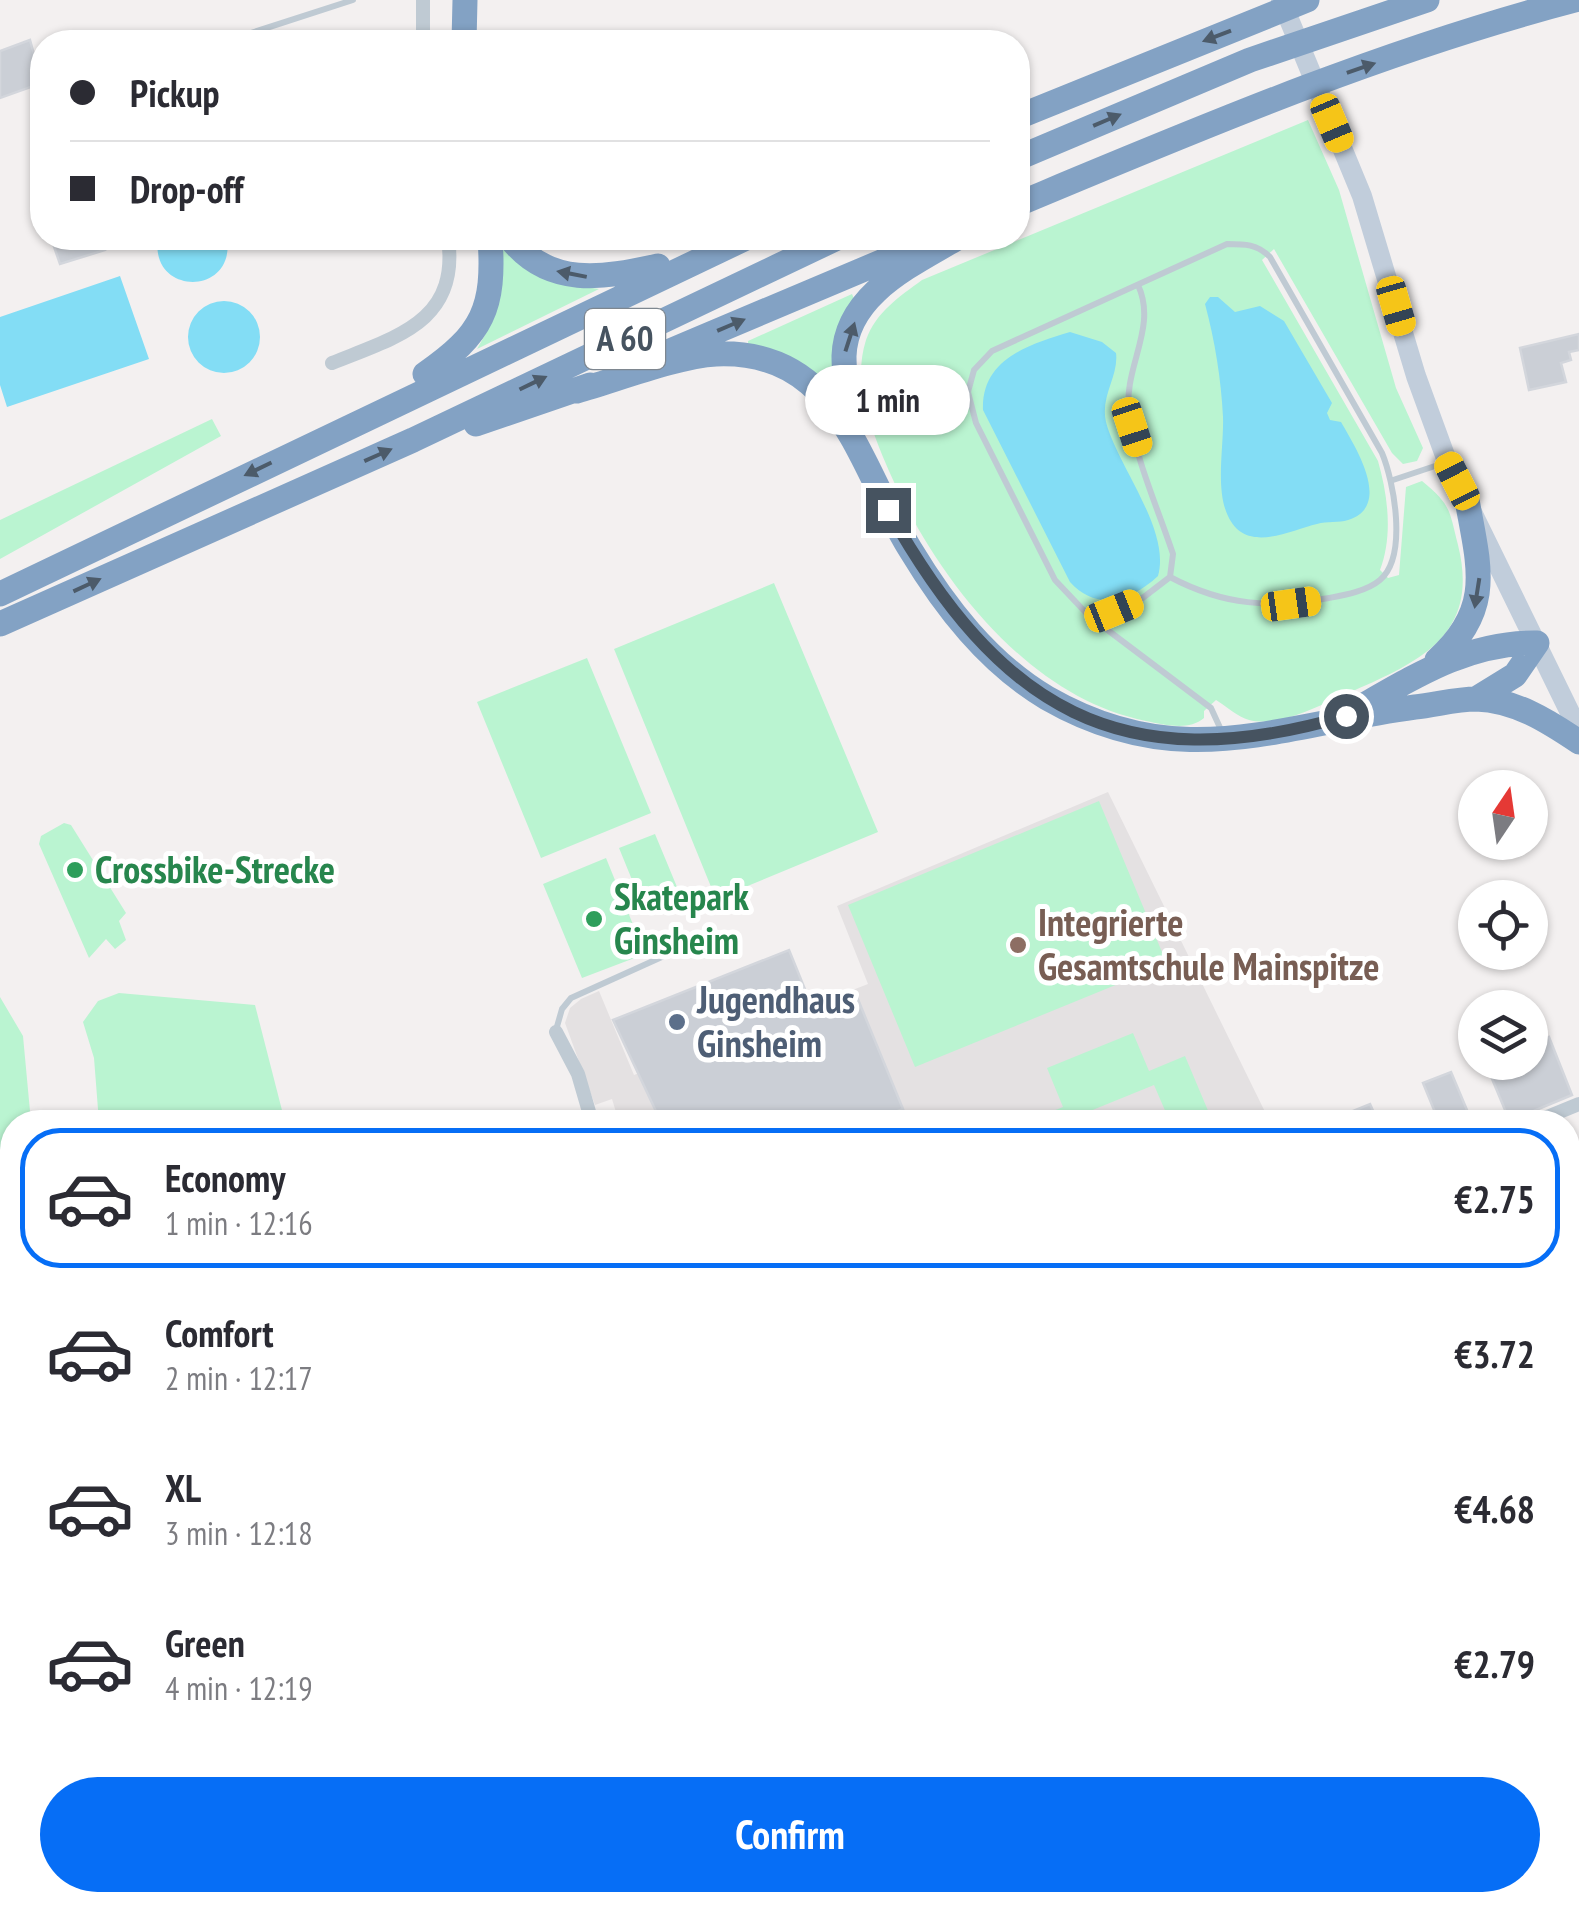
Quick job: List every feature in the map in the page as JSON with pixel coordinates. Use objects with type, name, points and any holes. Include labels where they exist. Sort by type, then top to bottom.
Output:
[{"type":"highway","points":[[464,30],[465,0]]},
{"type":"highway","points":[[1030,112],[1307,0]]},
{"type":"highway","points":[[1030,153],[1250,60],[1427,0]]},
{"type":"highway","points":[[1030,199],[1270,100],[1438,41],[1575,0]]},
{"type":"highway","points":[[346,426],[459,352],[477,329],[488,299],[491,250]]},
{"type":"highway","points":[[521,250],[528,257],[570,276],[602,278],[702,257]]},
{"type":"highway","name":"A 60","points":[[0,594],[718,250]]},
{"type":"highway","name":"A 60","points":[[0,624],[413,440],[812,250]]},
{"type":"highway","points":[[577,391],[910,250]]},
{"type":"highway","points":[[850,433],[844,356],[852,326],[868,299],[890,278],[936,250]]},
{"type":"highway","points":[[413,440],[712,354],[757,358],[788,368],[816,387],[850,433],[888,510],[933,586],[960,622],[1001,664],[1045,697],[1114,728],[1149,737],[1223,742],[1300,730],[1346,716],[1476,699],[1524,709],[1579,742]]},
{"type":"highway","points":[[1427,670],[1467,628],[1478,603],[1480,576],[1466,500]]},
{"type":"highway","points":[[1346,716],[1427,670],[1484,646],[1536,643],[1530,658],[1514,675],[1476,699]]},
{"type":"main road","points":[[1280,0],[1362,196],[1416,376],[1447,462],[1579,731]]},
{"type":"street","points":[[423,0],[423,30]]},
{"type":"street","points":[[332,364],[402,333],[430,314],[444,295],[448,250]]},
{"type":"street","points":[[556,1032],[578,1074],[588,1110]]},
{"type":"lane","points":[[260,30],[353,0]]},
{"type":"lane","points":[[1170,577],[1234,601],[1270,607],[1349,594],[1378,582],[1389,568],[1394,537],[1393,480],[1382,453],[1262,248],[1227,244],[992,350],[974,370],[968,392],[976,423],[1055,580],[1089,616],[1211,708],[1221,725],[1223,742]]},
{"type":"lane","points":[[1089,616],[1140,600],[1170,577],[1173,554],[1128,409],[1131,370],[1147,320],[1138,285]]},
{"type":"lane","points":[[1393,480],[1447,462]]},
{"type":"lane","points":[[556,1032],[562,1009],[572,998],[694,942]]},
{"type":"shaded area","name":"Integrierte Gesamtschule Mainspitze","points":[[1108,792],[1264,1110],[615,1110],[612,1099],[595,1105],[565,1023],[570,1008],[599,991],[634,1075],[868,984],[837,906]]},
{"type":"green space","points":[[1308,120],[1339,190],[1396,388],[1423,448],[1417,461],[1403,464],[1392,453],[1274,249],[1262,260],[1378,461],[1388,516],[1387,544],[1380,570],[1388,578],[1399,575],[1406,487],[1422,481],[1444,502],[1450,515],[1463,578],[1460,605],[1450,627],[1434,645],[1390,674],[1294,716],[1249,720],[1216,700],[1198,722],[1176,726],[1101,707],[1059,685],[985,621],[954,583],[902,499],[868,414],[862,385],[862,355],[870,330],[882,313],[922,280],[994,250],[1030,250],[1030,235]]},
{"type":"green space","points":[[495,250],[513,250],[560,283],[599,289],[477,349],[485,335]]},
{"type":"green space","points":[[852,294],[855,301],[840,406],[820,381],[801,366],[748,346],[748,341]]},
{"type":"green space","points":[[212,419],[221,436],[0,559],[0,520]]},
{"type":"green space","points":[[774,583],[878,832],[716,899],[614,649]]},
{"type":"green space","points":[[587,658],[651,813],[541,858],[477,702]]},
{"type":"green space","points":[[1099,801],[1167,964],[915,1067],[848,905]]},
{"type":"green space","name":"Crossbike-Strecke","points":[[64,823],[71,825],[126,913],[119,921],[126,940],[115,949],[106,939],[89,958],[39,844],[41,836]]},
{"type":"green space","points":[[655,834],[682,899],[646,914],[619,848]]},
{"type":"green space","name":"Skatepark Ginsheim","points":[[606,858],[645,954],[582,978],[543,884]]},
{"type":"green space","points":[[119,993],[255,1005],[282,1110],[98,1110],[94,1058],[83,1022],[98,1001]]},
{"type":"green space","points":[[0,997],[23,1036],[30,1110],[0,1110]]},
{"type":"green space","points":[[1133,1033],[1149,1071],[1185,1056],[1208,1110],[1165,1110],[1154,1085],[1093,1110],[1055,1110],[1063,1107],[1047,1068]]},
{"type":"water","points":[[159,250],[226,250],[219,271],[193,282],[166,271]]},
{"type":"water","points":[[120,276],[149,359],[7,407],[0,385],[0,317]]},
{"type":"water","points":[[1210,297],[1218,297],[1235,312],[1260,306],[1284,321],[1332,403],[1327,413],[1330,420],[1341,422],[1361,459],[1369,489],[1368,502],[1361,513],[1348,520],[1269,537],[1246,535],[1236,528],[1222,493],[1223,417],[1217,360],[1205,304]]},
{"type":"water","points":[[224,301],[250,311],[260,337],[250,363],[224,373],[198,363],[188,337],[198,311]]},
{"type":"water","points":[[1070,332],[1102,342],[1116,353],[1105,403],[1106,422],[1157,539],[1158,576],[1137,592],[1114,600],[1091,597],[1070,582],[983,410],[990,378],[999,366],[1024,349]]},
{"type":"building","points":[[30,40],[30,87],[0,98],[0,51]]},
{"type":"building","points":[[55,250],[105,250],[60,264]]},
{"type":"building","points":[[1579,334],[1579,350],[1569,352],[1571,360],[1561,363],[1566,382],[1529,390],[1520,348]]},
{"type":"building","points":[[789,950],[815,1014],[857,997],[903,1109],[655,1110],[613,1020]]},
{"type":"building","points":[[1549,1037],[1572,1095],[1536,1110],[1505,1110],[1492,1080],[1548,1080]]},
{"type":"building","points":[[1451,1072],[1467,1110],[1434,1110],[1423,1083]]},
{"type":"place","name":"Crossbike-Strecke","points":[[75,870]]},
{"type":"place","name":"Skatepark Ginsheim","points":[[594,919]]},
{"type":"place","name":"Integrierte Gesamtschule Mainspitze","points":[[1018,945]]},
{"type":"place","name":"Jugendhaus Ginsheim","points":[[677,1022]]},
{"type":"route","points":[[888,510],[933,586],[986,652],[1045,697],[1079,714],[1149,737],[1223,742],[1300,730],[1346,716]]}]
